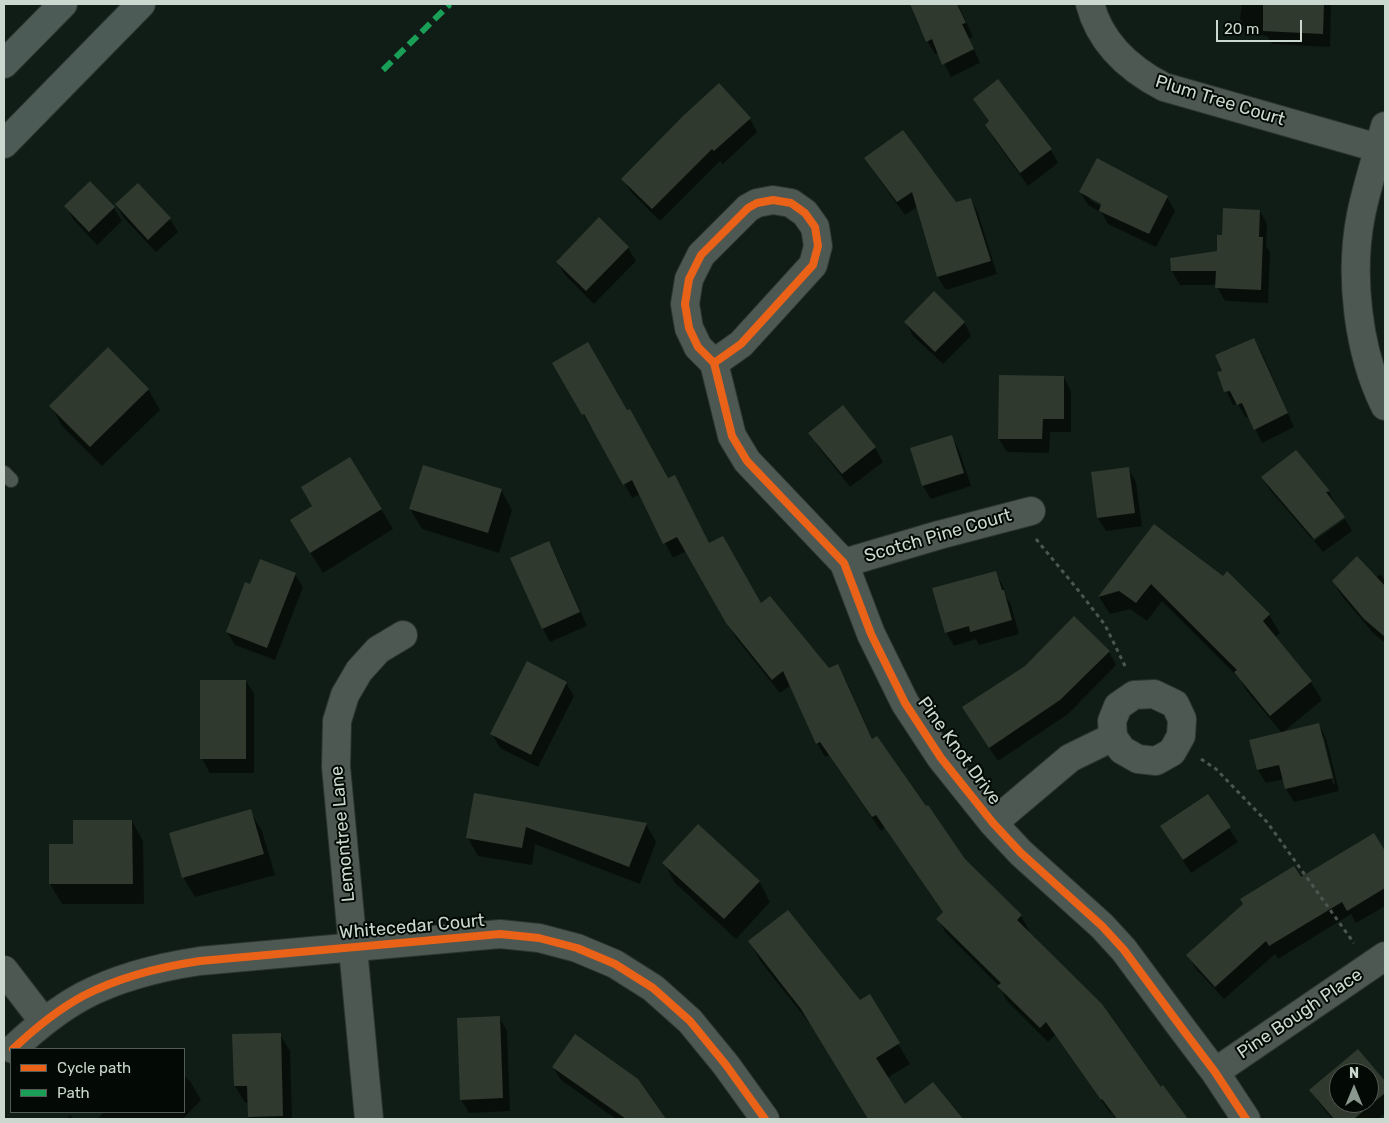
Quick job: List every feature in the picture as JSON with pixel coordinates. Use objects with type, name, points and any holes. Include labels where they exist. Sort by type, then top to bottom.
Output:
[{"type":"main road","points":[[4,64],[63,4]]},
{"type":"main road","points":[[4,144],[141,4]]},
{"type":"street","name":"Plum Tree Court","points":[[1090,4],[1105,38],[1124,60],[1146,78],[1164,87],[1383,142]]},
{"type":"street","points":[[1383,142],[1361,216],[1356,257],[1356,277],[1357,307],[1365,351],[1385,406]]},
{"type":"street","points":[[773,200],[791,203],[805,212],[815,227],[818,246],[813,265],[741,344],[714,363],[698,348],[689,328],[685,304],[689,279],[701,255],[748,208],[757,203],[773,200]]},
{"type":"street","name":"Pine Knot Drive","points":[[714,363],[732,436],[747,461],[844,563],[871,634],[905,702],[941,758],[993,823],[1021,853],[1102,926],[1124,950],[1216,1072],[1246,1119]]},
{"type":"street","name":"Scotch Pine Court","points":[[844,563],[1023,513]]},
{"type":"street","name":"Lemontree Lane","points":[[369,1119],[336,767],[337,721],[345,695],[359,671],[378,650],[403,635]]},
{"type":"street","points":[[1154,694],[1175,704],[1182,719],[1181,736],[1177,744],[1172,752],[1156,761],[1138,759],[1122,750],[1113,736],[1112,721],[1118,706],[1134,695],[1154,694]]},
{"type":"street","points":[[993,823],[1070,758],[1113,736]]},
{"type":"street","name":"Whitecedar Court","points":[[14,1048],[44,1022],[83,996],[126,977],[177,964],[500,934],[538,938],[577,948],[615,964],[653,988],[690,1021],[726,1065],[765,1119]]},
{"type":"street","name":"Pine Bough Place","points":[[1216,1072],[1378,961]]},
{"type":"street","points":[[4,970],[44,1022]]},
{"type":"path","points":[[1023,513],[1078,590],[1105,624],[1130,675],[1134,695]]},
{"type":"path","points":[[1177,744],[1216,769],[1267,822],[1378,961]]},
{"type":"building","points":[[910,4],[957,4],[966,23],[962,24],[974,49],[942,65],[932,39],[926,42]]},
{"type":"building","points":[[1263,4],[1324,4],[1323,34],[1263,31]]},
{"type":"building","points":[[998,79],[1052,149],[1020,173],[985,125],[989,121],[973,99]]},
{"type":"building","points":[[719,83],[751,118],[714,151],[712,149],[652,209],[621,179],[683,116]]},
{"type":"building","points":[[903,130],[956,202],[971,198],[991,261],[937,277],[912,192],[897,202],[864,158]]},
{"type":"building","points":[[1097,158],[1168,196],[1149,234],[1099,211],[1101,204],[1079,192]]},
{"type":"building","points":[[90,181],[115,207],[89,232],[64,206]]},
{"type":"building","points":[[138,183],[171,218],[148,240],[115,204]]},
{"type":"building","points":[[1223,208],[1260,210],[1259,237],[1263,237],[1261,290],[1215,288],[1216,271],[1171,271],[1170,258],[1217,251],[1217,235],[1222,235]]},
{"type":"building","points":[[599,217],[629,247],[586,291],[556,262]]},
{"type":"building","points":[[934,291],[965,322],[935,352],[904,322]]},
{"type":"building","points":[[1254,338],[1288,413],[1254,430],[1242,403],[1237,405],[1230,391],[1224,392],[1217,372],[1222,371],[1215,355]]},
{"type":"building","points":[[588,342],[627,410],[630,409],[668,478],[675,475],[709,543],[723,536],[761,603],[770,596],[829,668],[838,664],[872,739],[877,736],[965,859],[1022,915],[1017,920],[1102,1004],[1161,1087],[1163,1085],[1188,1119],[1117,1119],[1101,1100],[1046,1022],[1040,1028],[997,986],[1001,983],[936,919],[943,912],[876,815],[872,817],[820,742],[816,744],[783,671],[772,680],[726,623],[677,537],[663,544],[632,480],[623,485],[584,414],[582,415],[552,363]]},
{"type":"building","points":[[108,347],[149,389],[90,447],[49,406]]},
{"type":"building","points":[[999,375],[1064,376],[1064,419],[1043,419],[1042,439],[998,439]]},
{"type":"building","points":[[843,405],[876,447],[842,474],[808,433]]},
{"type":"building","points":[[952,435],[964,473],[922,486],[910,448]]},
{"type":"building","points":[[1296,450],[1330,491],[1326,492],[1345,517],[1314,539],[1261,477]]},
{"type":"building","points":[[350,457],[382,509],[310,553],[290,520],[312,506],[301,487]]},
{"type":"building","points":[[423,465],[502,489],[488,533],[409,509]]},
{"type":"building","points":[[1129,467],[1135,513],[1097,518],[1091,472]]},
{"type":"building","points":[[1154,524],[1223,576],[1227,571],[1270,614],[1263,621],[1312,681],[1270,716],[1234,672],[1237,670],[1151,584],[1136,603],[1119,591],[1098,597]]},
{"type":"building","points":[[549,541],[580,612],[542,629],[510,558]]},
{"type":"building","points":[[1357,556],[1385,586],[1385,637],[1364,619],[1332,581]]},
{"type":"building","points":[[260,559],[296,573],[267,648],[226,632],[245,582],[250,584]]},
{"type":"building","points":[[996,571],[1002,590],[1004,590],[1012,620],[970,632],[969,626],[945,633],[932,588]]},
{"type":"building","points":[[1074,616],[1110,651],[1060,700],[989,748],[962,707],[1025,666]]},
{"type":"building","points":[[527,661],[567,682],[531,755],[490,734]]},
{"type":"building","points":[[200,680],[246,680],[246,759],[200,759]]},
{"type":"building","points":[[1319,723],[1333,778],[1285,789],[1279,765],[1257,770],[1249,740]]},
{"type":"building","points":[[474,793],[647,823],[629,867],[526,827],[522,848],[466,838]]},
{"type":"building","points":[[1208,794],[1231,827],[1183,860],[1160,826]]},
{"type":"building","points":[[251,809],[264,854],[182,878],[169,833]]},
{"type":"building","points":[[73,820],[132,820],[133,884],[49,884],[49,844],[73,844]]},
{"type":"building","points":[[698,824],[760,881],[724,919],[662,863]]},
{"type":"building","points":[[1374,833],[1385,851],[1385,888],[1347,911],[1342,902],[1269,946],[1266,941],[1215,987],[1186,955],[1243,904],[1240,899],[1294,866],[1301,877]]},
{"type":"building","points":[[788,910],[860,1000],[870,994],[900,1043],[876,1058],[905,1104],[933,1082],[963,1119],[868,1119],[801,1009],[748,941]]},
{"type":"building","points":[[500,1016],[503,1098],[460,1100],[457,1018]]},
{"type":"building","points":[[281,1033],[283,1116],[248,1117],[247,1086],[234,1086],[232,1034]]},
{"type":"building","points":[[575,1034],[638,1079],[666,1119],[626,1119],[552,1067]]},
{"type":"building","points":[[1358,1049],[1370,1063],[1341,1063]]},
{"type":"building","points":[[1329,1073],[1329,1113],[1361,1113],[1354,1119],[1334,1119],[1309,1090]]},
{"type":"building","points":[[1379,1074],[1385,1081],[1385,1093],[1379,1098]]},
{"type":"marked path","points":[[383,70],[450,4]]},
{"type":"cycle path","points":[[714,363],[741,344],[813,265],[818,246],[815,227],[805,213],[791,203],[773,200],[757,203],[748,208],[701,255],[689,279],[685,304],[689,328],[698,347],[714,363],[732,436],[747,461],[844,563],[871,634],[905,703],[941,758],[993,823],[1021,853],[1102,926],[1124,950],[1215,1072],[1246,1119]]},
{"type":"cycle path","points":[[14,1048],[46,1020],[83,996],[125,978],[170,966],[200,961],[500,934],[539,938],[577,948],[615,964],[653,988],[690,1021],[726,1065],[765,1119]]}]
